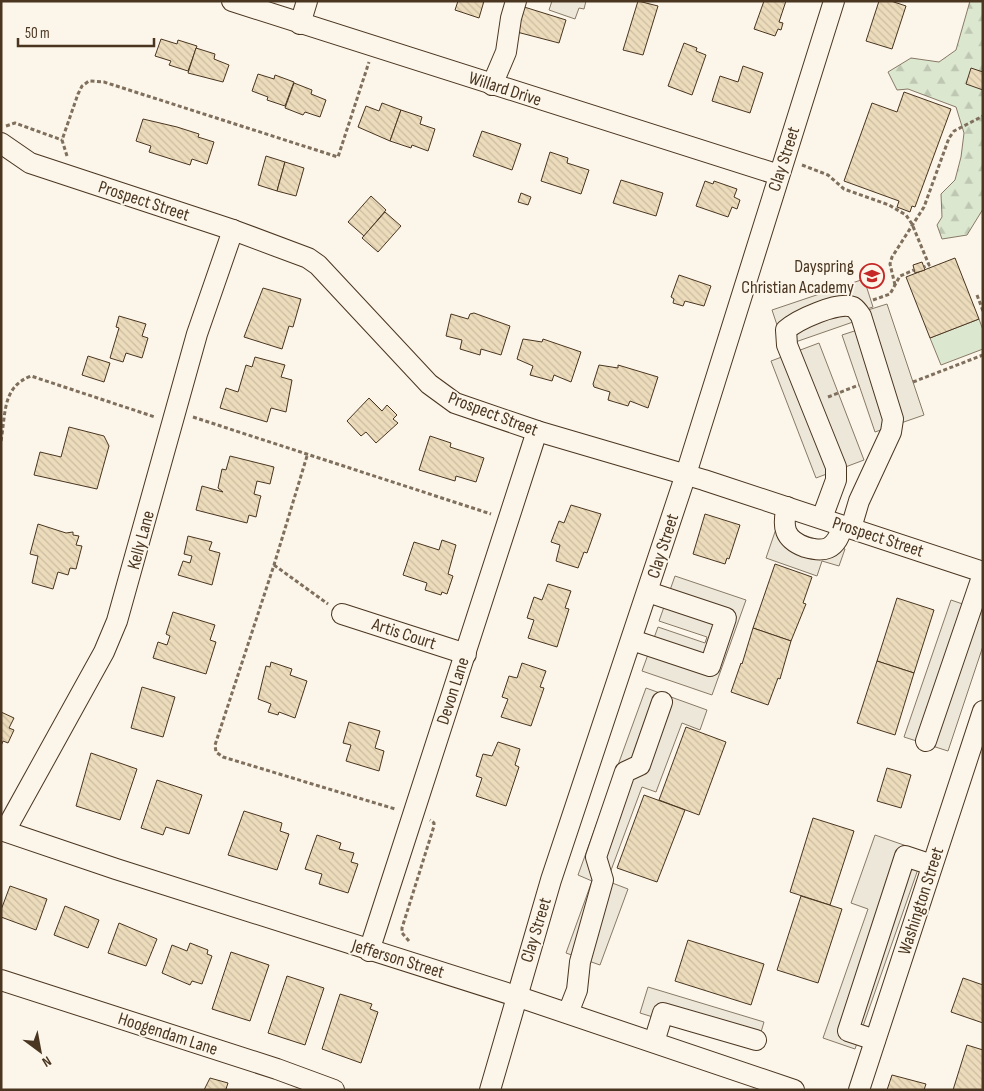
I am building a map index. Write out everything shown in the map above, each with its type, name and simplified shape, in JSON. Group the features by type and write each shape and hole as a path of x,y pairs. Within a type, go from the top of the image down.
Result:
{"street":[{"name":"Willard Drive","path":"232,1 492,85 781,167"},
{"path":"300,24 307,1"},
{"path":"492,85 506,52 511,18 516,1"},
{"name":"Clay Street","path":"490,1090 551,880 686,474 834,1"},
{"name":"Prospect Street","path":"2,135 30,163 234,230 295,252 318,265 441,394 473,410 537,432 686,474 983,573"},
{"name":"Kelly Lane","path":"3,831 104,652 118,621 197,334 234,230"},
{"path":"786,507 783,521 788,537 795,543 814,550 828,548 837,541 847,527 891,432 893,419 861,316 853,308 842,306 796,321 786,330 787,345 836,467 836,480 822,518"},
{"name":"Devon Lane","path":"369,951 537,432"},
{"path":"926,741 983,573"},
{"path":"632,640 710,666 726,618 648,592"},
{"name":"Artis Court","path":"342,614 466,654"},
{"path":"568,1013 578,990 580,962 603,880 596,857 625,772 640,765 662,702"},
{"name":"Washington Street","path":"859,1090 983,712"},
{"name":"Jefferson Street","path":"3,831 369,951 568,1013 794,1090"},
{"path":"876,1040 848,1031 905,856 932,865"},
{"name":"Hoogendam Lane","path":"1,980 277,1069 334,1090"},
{"path":"654,1042 662,1013 756,1040"}],"path":[{"path":"67,160 62,140 82,86 90,82 104,82 338,157 374,47"},
{"path":"895,285 890,264 912,224 924,207 951,134 983,116"},
{"path":"2,135 15,123 62,140"},
{"path":"781,167 828,175 844,189 888,205 906,215 912,224 929,265 924,267"},
{"path":"873,300 890,294 900,276 914,270"},
{"path":"977,295 983,311"},
{"path":"913,382 983,354"},
{"path":"1,441 10,391 18,381 31,376 156,417 188,416 509,520"},
{"path":"838,393 859,385"},
{"path":"307,456 274,565 215,744 216,752 223,756 434,823 402,928 402,933 410,942"},
{"path":"274,565 342,614"}],"green space":[{"path":"970,1 983,1 983,209 967,235 942,239 937,225 942,217 941,194 955,180 961,157 964,133 956,107 908,89 897,90 888,72 911,58 939,62 956,50"},
{"path":"979,319 983,330 983,349 941,365 930,338"}],"shaded area":[{"path":"552,1 586,1 584,9 579,8 575,19 549,10"},
{"path":"864,279 873,307 851,314 853,322 784,346 772,310"},
{"path":"887,304 924,415 875,432 842,335 873,325 868,310"},
{"path":"819,343 864,460 816,478 771,361"},
{"path":"777,526 845,549 839,566 822,561 817,576 766,558"},
{"path":"675,576 746,600 712,695 642,671 658,627 705,643 707,637 659,621"},
{"path":"951,600 983,611 983,646 948,751 904,737"},
{"path":"646,688 707,710 700,730 682,723 656,792 642,787 607,881 628,889 600,965 566,953 592,881 578,875"},
{"path":"875,835 924,852 855,1049 823,1038 868,909 851,903"},
{"path":"648,987 764,1022 756,1049 640,1013"}],"building":[{"path":"458,1 484,1 479,18 455,10"},
{"path":"638,1 658,6 643,55 623,50"},
{"path":"764,1 786,1 779,22 783,23 781,30 778,29 775,36 754,29"},
{"path":"879,1 891,1 906,6 892,49 866,41"},
{"path":"521,6 566,20 559,43 513,31"},
{"path":"161,39 177,44 178,40 197,46 188,71 169,65 171,61 155,56"},
{"path":"684,43 697,48 696,51 706,55 692,95 668,86"},
{"path":"196,48 215,54 214,59 229,65 223,82 188,73"},
{"path":"743,66 763,73 750,113 712,101 720,76 738,82"},
{"path":"971,68 983,72 983,90 966,84"},
{"path":"258,74 274,79 275,75 294,82 285,106 267,100 268,97 252,91"},
{"path":"294,83 312,90 311,94 326,100 320,117 305,112 303,115 285,108"},
{"path":"904,92 951,109 915,207 912,206 910,212 897,207 899,201 844,181 872,103 897,112"},
{"path":"382,103 401,110 390,141 358,127 366,106 379,111"},
{"path":"401,110 422,117 420,124 435,129 428,151 412,145 411,148 390,141"},
{"path":"143,119 199,134 198,137 214,142 207,164 192,159 190,165 149,152 151,146 136,141"},
{"path":"482,131 521,144 512,170 473,156"},
{"path":"550,152 568,158 567,163 589,170 581,194 541,181"},
{"path":"266,156 285,162 277,191 258,185"},
{"path":"285,162 304,168 296,196 277,191"},
{"path":"621,180 663,193 656,216 613,203"},
{"path":"705,181 713,184 714,181 737,189 734,197 740,200 737,209 732,207 728,217 696,206"},
{"path":"521,193 531,197 528,205 518,202"},
{"path":"371,196 386,210 364,236 348,222"},
{"path":"385,212 401,226 378,252 362,238"},
{"path":"955,258 979,319 930,338 906,277"},
{"path":"922,262 925,270 915,273 913,265"},
{"path":"679,275 711,286 704,306 685,301 683,306 673,303 674,299 671,297"},
{"path":"263,288 301,299 293,327 289,326 282,349 244,337"},
{"path":"474,313 510,326 501,355 481,349 480,355 460,349 462,340 446,336 451,314 468,319 470,314"},
{"path":"119,316 146,324 142,336 148,338 142,358 126,353 123,362 110,358 119,328 116,327"},
{"path":"523,339 542,342 543,339 581,352 571,382 554,375 552,381 530,375 533,366 517,359"},
{"path":"88,356 110,363 104,382 82,375"},
{"path":"255,357 285,365 281,377 292,380 286,412 271,408 267,422 220,408 226,388 238,392 246,365 252,367"},
{"path":"599,365 618,368 618,365 658,377 648,408 630,401 628,406 608,400 610,392 594,387 593,384"},
{"path":"369,398 382,411 387,405 397,415 393,419 398,423 376,443 366,432 361,436 347,421"},
{"path":"69,427 104,436 109,446 97,489 34,475 40,452 61,457"},
{"path":"430,436 451,443 450,447 484,458 476,482 456,476 455,481 419,470"},
{"path":"230,456 274,467 270,484 257,481 254,494 261,496 256,517 249,515 247,523 196,510 202,486 223,492 218,488 222,469 226,470"},
{"path":"571,505 601,514 587,553 584,552 578,568 556,561 560,545 551,542 559,521 564,523"},
{"path":"705,514 740,525 729,559 727,558 725,564 693,554"},
{"path":"38,524 66,533 73,532 73,535 79,536 76,545 82,546 76,569 70,568 68,575 58,572 53,589 32,583 38,556 30,554"},
{"path":"188,536 212,542 209,550 220,553 212,585 178,575 183,561 190,563 192,556 184,554"},
{"path":"442,540 456,545 448,574 453,576 447,594 442,592 441,595 425,590 427,583 403,575 414,542 439,550"},
{"path":"775,564 812,577 803,603 806,604 791,641 753,628"},
{"path":"548,584 571,591 565,608 569,609 557,647 528,638 534,620 527,618 534,597 542,600"},
{"path":"897,598 934,610 914,673 877,661"},
{"path":"173,612 215,625 210,640 216,642 206,674 153,658 158,642 167,645 170,636 166,634"},
{"path":"753,628 791,641 780,679 778,678 768,705 731,692"},
{"path":"877,661 914,673 895,735 857,723"},
{"path":"271,662 292,669 290,675 307,681 295,718 279,712 278,715 268,712 271,704 258,699 266,666 270,667"},
{"path":"522,663 546,671 540,687 544,688 531,726 501,717 508,699 502,697 509,676 517,678"},
{"path":"142,687 175,697 163,737 131,728"},
{"path":"1,712 14,718 9,728 14,730 8,743 3,741 1,746"},
{"path":"349,722 380,731 375,748 384,751 379,771 346,761 351,745 343,743"},
{"path":"686,727 726,742 699,815 659,800"},
{"path":"498,742 520,749 515,765 519,767 506,806 476,796 482,778 476,776 483,754 492,756"},
{"path":"91,753 137,769 120,820 76,806"},
{"path":"887,768 911,775 901,808 877,801"},
{"path":"157,780 202,795 189,834 166,827 163,835 141,828"},
{"path":"644,795 685,810 657,882 617,868"},
{"path":"244,811 282,823 280,831 289,834 277,870 228,855"},
{"path":"813,818 854,831 830,905 790,892"},
{"path":"317,835 341,843 339,849 354,853 351,862 358,864 348,893 319,884 322,874 305,869"},
{"path":"10,886 47,899 36,930 1,917 1,910"},
{"path":"801,896 842,909 818,983 777,970"},
{"path":"65,906 99,920 88,948 54,935"},
{"path":"119,923 157,939 146,966 108,953"},
{"path":"688,940 764,964 751,1005 675,981"},
{"path":"190,943 208,950 207,954 212,956 202,984 192,981 190,985 162,973 172,945 187,951"},
{"path":"231,952 269,965 250,1021 212,1009"},
{"path":"287,976 324,988 305,1045 268,1033"},
{"path":"963,978 983,985 983,1023 951,1012"},
{"path":"340,994 372,1004 370,1009 378,1012 361,1063 322,1049"},
{"path":"967,1045 983,1050 983,1090 953,1090"},
{"path":"892,1075 926,1084 924,1090 887,1090"},
{"path":"210,1078 228,1083 226,1089 228,1090 204,1090"}],"place":[{"name":"Dayspring Christian Academy","path":"872,276"}]}
